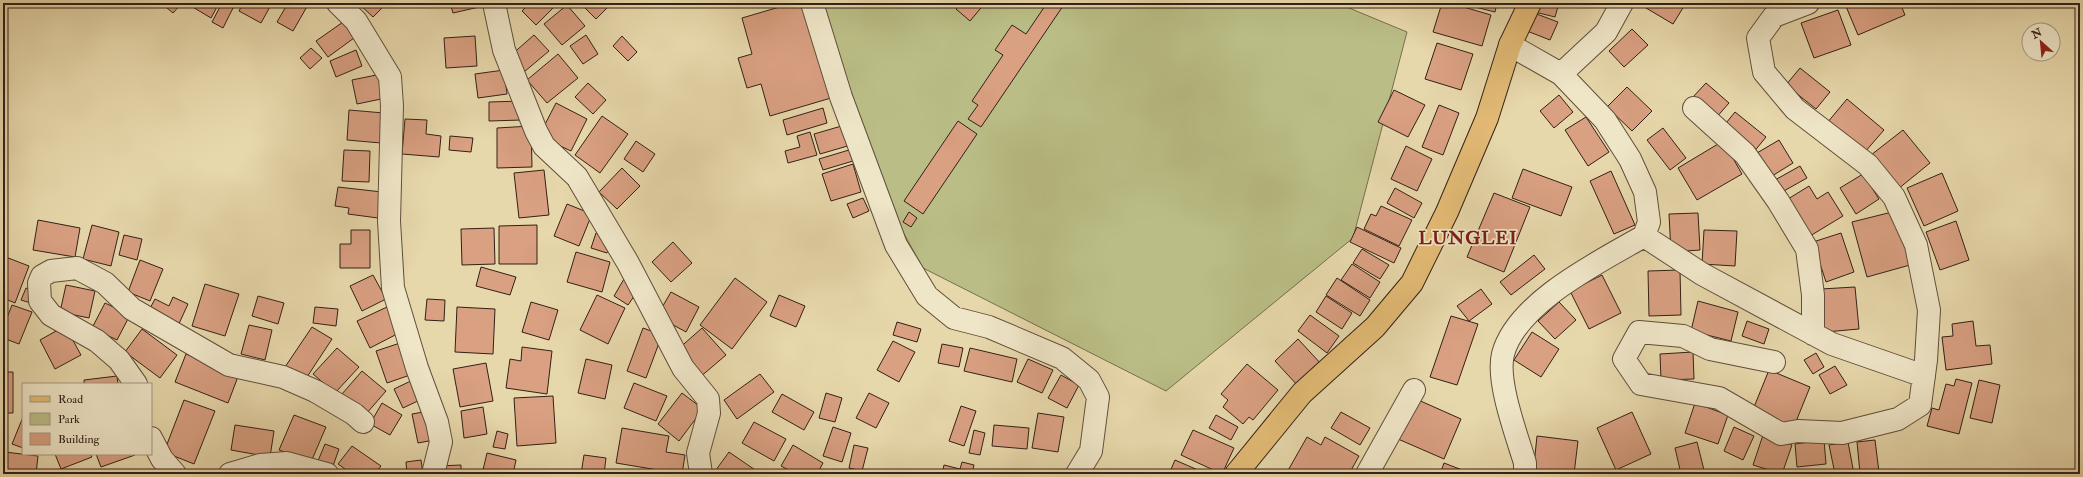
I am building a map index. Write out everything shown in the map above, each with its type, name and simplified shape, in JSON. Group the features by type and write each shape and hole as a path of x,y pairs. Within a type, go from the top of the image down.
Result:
{"main road":[{"path":"1236,474 1302,393 1375,327 1412,283 1447,212 1488,118 1510,45 1530,3"}],"street":[{"path":"338,3 356,21 390,77 392,106 389,221 393,288 417,368 437,422 442,442 433,474"},
{"path":"812,3 841,97 896,244 927,296 954,318 989,327 1062,358 1089,380 1098,397 1091,451 1077,474"},
{"path":"1561,74 1606,32 1622,3"},
{"path":"1774,362 1710,349 1683,336 1639,332 1624,359 1641,384 1719,398 1781,434 1798,431 1842,433 1898,420 1920,405 1924,376 1929,310 1916,245 1894,197 1868,165 1795,109 1764,72 1758,38 1774,16 1808,3"},
{"path":"495,8 504,50 536,131 544,146 577,177 628,263 683,368 708,399 710,413 698,453 701,474"},
{"path":"1510,45 1561,74 1604,120 1630,159 1645,192 1649,222 1644,236 1584,271 1540,302 1517,325 1503,355 1503,389 1525,463 1525,474"},
{"path":"1694,108 1744,154 1778,201 1807,249 1813,295 1813,334"},
{"path":"1644,236 1702,274 1832,344 1924,376"},
{"path":"135,383 119,360 96,341 50,315 40,301 39,283 42,276 51,271 77,268 105,282 132,309 229,365 283,377 315,391 354,414 363,422"},
{"path":"1367,474 1414,390"},
{"path":"152,440 162,459 175,474"},
{"path":"230,474 260,465 287,463 327,474"}],"green space":[{"path":"819,3 1337,3 1407,32 1353,238 1166,391 923,268 878,187"}],"building":[{"path":"161,3 182,3 173,13"},
{"path":"192,3 219,3 211,18 191,6"},
{"path":"222,3 233,8 223,28 212,22"},
{"path":"243,3 272,3 261,23 239,11"},
{"path":"288,3 309,3 293,31 277,22"},
{"path":"358,3 387,3 373,17"},
{"path":"450,3 487,3 488,5 453,13"},
{"path":"530,3 558,3 536,25 522,11"},
{"path":"580,3 612,3 596,19"},
{"path":"793,3 803,3 831,98 770,116 761,84 747,88 738,58 752,54 742,18"},
{"path":"961,3 985,3 970,21 956,9"},
{"path":"1047,3 1065,3 981,127 968,119 978,105 972,101 1003,55 995,50 1012,25 1026,34"},
{"path":"1442,3 1450,3 1491,15 1482,46 1433,32"},
{"path":"1459,3 1497,3 1495,12"},
{"path":"1538,3 1559,3 1555,17 1535,12"},
{"path":"1642,3 1686,3 1673,24 1641,5"},
{"path":"1900,3 1905,15 1858,35 1845,4"},
{"path":"567,5 585,26 562,45 544,24"},
{"path":"1838,10 1851,45 1814,58 1801,23"},
{"path":"1534,13 1558,22 1550,40 1527,31"},
{"path":"343,22 354,38 328,57 316,41"},
{"path":"1632,29 1648,45 1624,67 1609,51"},
{"path":"534,35 549,51 524,72 510,56"},
{"path":"586,35 598,54 583,64 570,46"},
{"path":"475,36 477,66 446,68 444,38"},
{"path":"622,36 637,52 628,61 613,46"},
{"path":"1437,43 1473,54 1461,90 1425,79"},
{"path":"311,48 322,58 310,69 300,58"},
{"path":"356,50 362,66 336,77 330,61"},
{"path":"558,54 578,78 547,103 527,80"},
{"path":"1800,68 1830,92 1816,109 1786,85"},
{"path":"504,70 507,94 478,98 475,74"},
{"path":"381,74 386,98 357,104 352,80"},
{"path":"588,83 606,100 593,114 575,97"},
{"path":"1706,83 1729,103 1715,119 1692,98"},
{"path":"1627,87 1652,111 1632,131 1607,107"},
{"path":"1394,90 1425,105 1408,137 1378,122"},
{"path":"1559,95 1573,112 1554,128 1540,111"},
{"path":"1847,99 1884,130 1864,153 1827,123"},
{"path":"522,101 522,120 489,121 489,102"},
{"path":"556,103 587,119 571,151 539,136"},
{"path":"1439,105 1459,113 1443,155 1422,147"},
{"path":"823,108 827,123 787,135 783,120"},
{"path":"349,110 384,113 381,143 347,140"},
{"path":"1735,112 1766,137 1753,153 1722,128"},
{"path":"602,116 628,134 600,173 575,155"},
{"path":"1586,117 1609,152 1588,166 1565,130"},
{"path":"405,119 427,120 426,134 441,136 439,157 402,154"},
{"path":"958,121 977,134 923,214 904,201"},
{"path":"845,125 851,145 820,154 814,134"},
{"path":"531,126 532,167 497,168 497,128"},
{"path":"1663,128 1686,158 1670,170 1647,140"},
{"path":"1903,130 1930,163 1898,189 1871,155"},
{"path":"810,132 817,155 788,163 785,151 800,147 797,136"},
{"path":"450,136 473,138 471,152 449,150"},
{"path":"1779,140 1793,163 1772,176 1757,153"},
{"path":"636,141 655,154 643,172 624,159"},
{"path":"1723,141 1742,174 1697,200 1678,168"},
{"path":"1406,146 1432,159 1417,191 1391,179"},
{"path":"344,150 370,151 369,182 342,181"},
{"path":"849,150 853,161 823,170 819,159"},
{"path":"853,164 861,192 831,201 822,174"},
{"path":"1800,166 1807,178 1782,192 1775,180"},
{"path":"622,168 640,186 617,209 599,192"},
{"path":"1523,169 1572,187 1561,216 1512,198"},
{"path":"544,170 549,215 519,218 514,173"},
{"path":"1611,171 1635,225 1614,234 1590,181"},
{"path":"1942,173 1958,211 1924,226 1907,188"},
{"path":"1863,174 1879,199 1856,214 1840,188"},
{"path":"1809,186 1817,199 1828,192 1843,216 1810,236 1788,199"},
{"path":"338,187 382,192 378,218 348,214 349,208 335,206"},
{"path":"1395,188 1422,203 1414,218 1387,203"},
{"path":"1494,193 1530,207 1504,272 1467,257"},
{"path":"863,198 869,211 853,218 847,204"},
{"path":"567,204 592,214 579,246 554,236"},
{"path":"1381,206 1412,220 1399,246 1364,229 1371,214 1376,216"},
{"path":"1896,211 1910,265 1867,277 1852,222"},
{"path":"909,212 917,218 911,227 903,222"},
{"path":"1698,213 1700,250 1671,252 1669,214"},
{"path":"38,220 80,228 75,257 33,250"},
{"path":"1956,221 1969,260 1940,270 1926,232"},
{"path":"92,225 119,232 111,266 83,259"},
{"path":"537,225 537,264 499,264 499,226"},
{"path":"1357,227 1401,248 1394,263 1350,242"},
{"path":"494,228 495,264 462,265 461,229"},
{"path":"351,230 370,230 370,268 340,268 340,244 351,244"},
{"path":"1704,230 1737,231 1735,266 1702,264"},
{"path":"596,233 612,238 607,253 591,248"},
{"path":"1841,233 1854,272 1826,282 1813,242"},
{"path":"124,235 142,239 137,260 119,255"},
{"path":"673,242 692,263 671,282 652,262"},
{"path":"1362,249 1389,265 1380,279 1353,263"},
{"path":"576,252 610,262 602,292 567,282"},
{"path":"1534,255 1545,269 1511,295 1500,282"},
{"path":"3,256 29,266 15,303 3,298"},
{"path":"140,260 163,269 150,301 128,292"},
{"path":"1352,264 1380,282 1370,298 1341,280"},
{"path":"481,267 516,277 510,295 476,286"},
{"path":"1680,270 1681,315 1649,316 1648,271"},
{"path":"373,275 386,299 362,311 350,286"},
{"path":"1602,275 1621,313 1589,329 1570,291"},
{"path":"735,278 767,302 732,349 700,325"},
{"path":"1337,278 1370,300 1360,316 1326,295"},
{"path":"624,279 639,289 628,305 614,296"},
{"path":"205,284 239,294 225,336 192,326"},
{"path":"66,285 95,291 89,318 60,312"},
{"path":"1855,287 1859,329 1825,332 1821,289"},
{"path":"26,288 38,293 34,304 21,300"},
{"path":"1481,289 1492,304 1469,321 1457,306"},
{"path":"671,292 699,307 686,332 657,316"},
{"path":"597,295 625,308 608,344 580,330"},
{"path":"779,295 805,306 796,327 770,316"},
{"path":"258,296 284,303 278,324 252,316"},
{"path":"1326,296 1352,313 1342,329 1316,312"},
{"path":"173,297 188,304 177,328 147,314 155,299 169,306"},
{"path":"427,299 445,300 444,321 425,320"},
{"path":"1698,301 1738,312 1731,341 1691,331"},
{"path":"531,302 558,310 549,340 522,332"},
{"path":"1559,302 1576,320 1555,339 1538,321"},
{"path":"105,303 130,315 117,340 92,328"},
{"path":"12,305 32,312 19,344 3,338 3,328"},
{"path":"315,307 338,309 336,326 313,323"},
{"path":"387,307 399,333 370,348 357,321"},
{"path":"457,307 495,309 493,354 455,352"},
{"path":"1310,315 1339,336 1327,353 1298,331"},
{"path":"1451,316 1478,324 1457,385 1430,377"},
{"path":"1747,321 1769,329 1764,344 1742,336"},
{"path":"1973,321 1976,346 1990,345 1992,364 1946,370 1942,337 1953,336 1952,324"},
{"path":"897,322 921,329 917,342 893,335"},
{"path":"249,325 272,330 265,360 241,354"},
{"path":"65,326 81,355 55,369 40,340"},
{"path":"312,327 332,339 305,380 285,367"},
{"path":"643,328 662,335 646,378 627,371"},
{"path":"702,328 726,355 699,378 676,351"},
{"path":"142,329 177,355 160,378 125,352"},
{"path":"1532,332 1559,349 1541,377 1514,360"},
{"path":"1298,339 1322,365 1299,387 1275,361"},
{"path":"893,341 915,352 899,382 877,370"},
{"path":"403,342 413,374 387,383 376,351"},
{"path":"942,344 963,348 959,367 938,363"},
{"path":"522,347 552,351 547,394 506,388 510,359 521,361"},
{"path":"337,348 359,367 335,393 313,374"},
{"path":"970,348 1017,359 1012,382 964,371"},
{"path":"1693,352 1694,379 1661,380 1660,354"},
{"path":"1816,353 1824,367 1813,374 1804,360"},
{"path":"186,354 239,374 228,403 175,382"},
{"path":"586,359 612,365 605,399 578,393"},
{"path":"1028,359 1053,370 1042,393 1017,382"},
{"path":"486,363 493,401 460,407 453,369"},
{"path":"1247,364 1278,390 1253,420 1249,417 1243,424 1223,407 1228,400 1221,394"},
{"path":"1835,366 1847,385 1830,394 1819,375"},
{"path":"1769,370 1810,387 1793,429 1752,412"},
{"path":"362,371 386,391 366,414 342,394"},
{"path":"3,372 13,372 13,413 3,413"},
{"path":"760,374 774,392 737,419 724,400"},
{"path":"1061,375 1079,385 1067,408 1048,398"},
{"path":"117,376 118,383 84,383 84,380"},
{"path":"415,379 424,398 403,408 394,389"},
{"path":"1956,379 1972,383 1959,434 1927,426 1932,408 1939,410 1946,384 1954,386"},
{"path":"1979,380 2000,385 1992,423 1970,418"},
{"path":"634,383 667,396 656,421 624,408"},
{"path":"682,393 703,409 679,441 658,424"},
{"path":"826,393 842,398 835,422 819,418"},
{"path":"869,393 889,403 876,428 856,418"},
{"path":"782,394 814,412 804,430 772,412"},
{"path":"553,396 556,443 517,446 514,398"},
{"path":"1416,399 1461,419 1444,459 1398,439"},
{"path":"184,400 215,411 194,464 164,452"},
{"path":"382,403 402,415 390,435 370,424"},
{"path":"1695,403 1728,415 1718,444 1685,433"},
{"path":"961,406 976,411 964,446 949,441"},
{"path":"483,407 487,434 464,438 461,411"},
{"path":"429,411 434,440 418,443 412,414"},
{"path":"1341,412 1370,428 1360,445 1331,428"},
{"path":"1632,412 1651,454 1616,470 1597,428"},
{"path":"1038,413 1064,417 1058,452 1032,448"},
{"path":"294,415 326,427 311,462 279,450"},
{"path":"1216,415 1238,427 1231,440 1209,428"},
{"path":"22,419 22,448 12,444"},
{"path":"754,422 786,439 774,461 742,443"},
{"path":"235,425 274,431 270,457 231,450"},
{"path":"994,425 1029,428 1027,449 992,446"},
{"path":"833,427 851,433 842,462 823,456"},
{"path":"1734,427 1754,436 1743,460 1724,451"},
{"path":"622,428 669,436 666,452 685,455 682,474 616,463"},
{"path":"974,430 985,433 980,455 969,453"},
{"path":"1193,430 1234,448 1222,474 1181,455"},
{"path":"497,431 508,434 505,449 493,447"},
{"path":"1763,435 1792,445 1782,474 1753,465"},
{"path":"1537,436 1578,441 1574,474 1533,474"},
{"path":"1307,437 1321,445 1325,437 1359,456 1349,474 1326,474 1317,469 1315,474 1286,474"},
{"path":"1824,440 1826,464 1797,467 1795,444"},
{"path":"1875,440 1879,472 1860,473 1857,442"},
{"path":"1697,442 1705,474 1681,474 1675,448"},
{"path":"1848,442 1854,474 1835,474 1829,445"},
{"path":"325,444 339,449 333,466 318,461"},
{"path":"793,445 823,463 817,474 796,474 781,466"},
{"path":"854,445 868,448 862,471 849,468"},
{"path":"352,446 381,466 375,474 352,474 338,464"},
{"path":"5,452 38,456 36,474 3,474"},
{"path":"729,452 761,474 713,474"},
{"path":"487,453 516,460 513,474 482,474"},
{"path":"55,455 91,455 92,457 61,469"},
{"path":"96,455 135,455 101,467"},
{"path":"584,455 606,458 604,474 581,474"},
{"path":"421,460 423,474 407,474 406,462"},
{"path":"1175,460 1207,474 1169,474"},
{"path":"962,462 974,465 972,474 942,474 944,465 960,469"},
{"path":"1444,463 1470,473 1440,474"},
{"path":"461,465 461,474 438,474 438,466"},
{"path":"158,468 160,474 142,474"},
{"path":"640,470 669,474 640,474"}],"district":[{"name":"LUNGLEI","path":"1468,238"}]}
